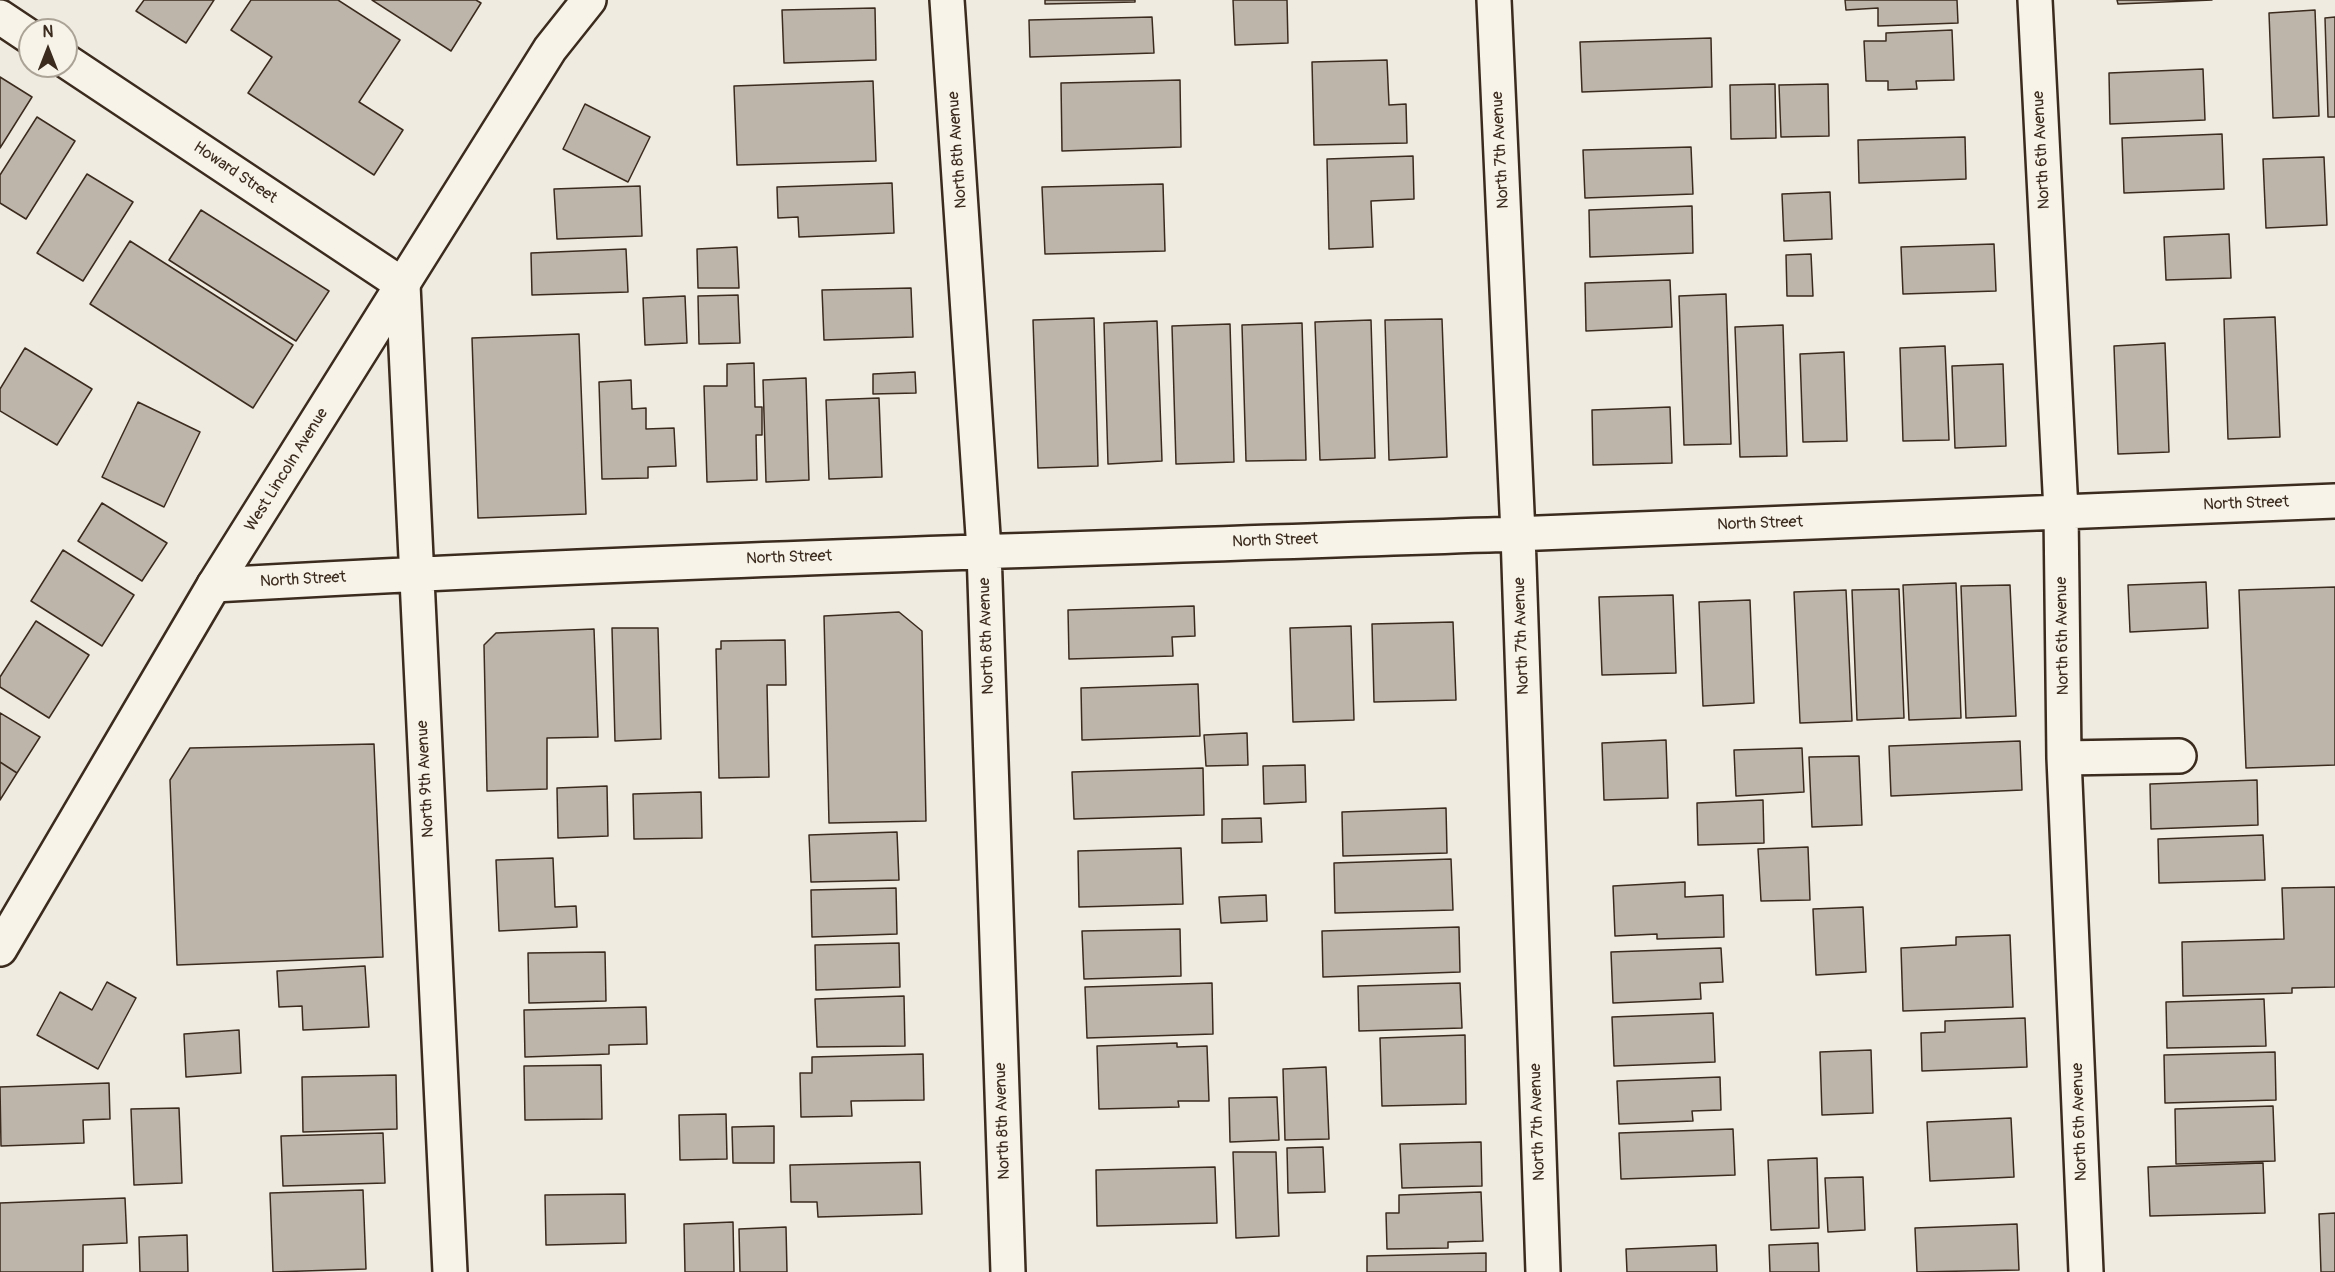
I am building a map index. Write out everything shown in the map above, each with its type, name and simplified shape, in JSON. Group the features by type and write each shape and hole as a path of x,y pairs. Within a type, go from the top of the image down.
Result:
{"street":[{"name":"West Lincoln Avenue","path":"0,949 214,585 550,49 589,0"},
{"name":"North 8th Avenue","path":"947,0 984,550 1008,1272"},
{"name":"North 7th Avenue","path":"1494,0 1518,534 1544,1272"},
{"name":"North 6th Avenue","path":"2034,0 2061,511 2064,758 2086,1272"},
{"path":"0,17 18,29"},
{"name":"Howard Street","path":"78,69 403,285"},
{"name":"North 9th Avenue","path":"403,285 450,1272"},
{"name":"North Street","path":"214,585 416,573 984,550 1518,534 2335,501"},
{"path":"2064,758 2179,756"}],"building":[{"path":"144,0 214,0 186,43 136,11"},
{"path":"251,0 338,0 400,40 359,102 403,130 374,175 248,93 272,57 231,30"},
{"path":"372,0 476,0 481,3 451,51"},
{"path":"1045,0 1135,0 1135,2 1045,4"},
{"path":"1233,0 1287,0 1288,43 1235,45"},
{"path":"1845,0 1957,0 1958,23 1878,26 1878,8 1846,10"},
{"path":"2117,0 2212,0 2118,4"},
{"path":"875,8 876,60 784,63 782,10"},
{"path":"2315,10 2319,116 2273,118 2269,13"},
{"path":"1152,17 1154,53 1030,57 1029,20"},
{"path":"2335,17 2335,117 2328,117 2325,18"},
{"path":"1952,30 1954,80 1916,81 1917,89 1888,90 1888,81 1866,81 1864,41 1886,41 1886,33"},
{"path":"1711,38 1712,87 1582,92 1580,42"},
{"path":"1387,60 1389,105 1406,104 1407,143 1314,145 1312,62"},
{"path":"2203,69 2205,120 2110,124 2109,73"},
{"path":"0,77 32,97 0,148"},
{"path":"1180,80 1181,147 1062,151 1061,83"},
{"path":"873,81 876,161 737,165 734,86"},
{"path":"1775,84 1776,138 1731,139 1730,85"},
{"path":"1828,84 1829,136 1781,137 1779,85"},
{"path":"585,104 650,137 628,182 563,149"},
{"path":"37,117 75,141 26,219 0,203 0,175"},
{"path":"2222,134 2224,189 2124,193 2122,138"},
{"path":"1965,137 1966,179 1859,183 1858,140"},
{"path":"1691,147 1693,194 1585,198 1583,150"},
{"path":"1413,156 1414,199 1371,201 1373,247 1329,249 1327,159"},
{"path":"2324,157 2327,225 2266,228 2263,159"},
{"path":"87,174 133,202 83,281 37,253"},
{"path":"892,183 894,233 799,237 798,217 778,218 777,187"},
{"path":"1163,184 1165,251 1045,254 1042,187"},
{"path":"640,186 642,236 557,239 554,189"},
{"path":"1830,192 1832,239 1784,241 1782,194"},
{"path":"1692,206 1693,253 1590,257 1589,210"},
{"path":"201,210 329,291 296,341 169,260"},
{"path":"2229,234 2231,278 2166,280 2164,237"},
{"path":"130,241 293,345 253,408 90,304"},
{"path":"1994,244 1996,291 1903,294 1901,247"},
{"path":"737,247 739,288 698,288 697,249"},
{"path":"626,249 628,292 532,295 531,253"},
{"path":"1811,254 1813,296 1787,296 1786,255"},
{"path":"1670,280 1672,327 1586,331 1585,283"},
{"path":"911,288 913,337 824,340 822,290"},
{"path":"1726,294 1731,444 1684,445 1679,296"},
{"path":"738,295 740,343 699,344 698,296"},
{"path":"685,296 687,343 645,345 643,298"},
{"path":"2275,317 2280,437 2228,439 2224,319"},
{"path":"1094,318 1098,466 1038,468 1033,320"},
{"path":"1442,319 1447,457 1389,460 1385,320"},
{"path":"1371,320 1375,458 1320,460 1315,322"},
{"path":"1157,321 1162,461 1108,464 1104,323"},
{"path":"1302,323 1306,460 1246,461 1242,325"},
{"path":"1230,324 1234,462 1176,464 1172,326"},
{"path":"1783,325 1787,456 1740,457 1735,327"},
{"path":"579,334 586,514 478,518 472,338"},
{"path":"2165,343 2169,452 2118,454 2114,346"},
{"path":"1945,346 1949,440 1903,441 1900,348"},
{"path":"25,348 92,389 57,445 0,411 0,389"},
{"path":"1844,352 1847,441 1803,442 1800,354"},
{"path":"754,363 755,407 762,407 762,435 756,435 757,480 707,482 704,386 727,386 727,364"},
{"path":"2003,364 2006,446 1955,448 1952,366"},
{"path":"915,372 916,393 873,394 873,374"},
{"path":"806,378 809,480 766,482 763,380"},
{"path":"631,380 632,409 646,408 646,429 674,428 676,466 648,467 648,478 602,479 599,382"},
{"path":"879,398 882,477 829,479 826,400"},
{"path":"138,402 200,432 164,507 102,477"},
{"path":"1670,407 1672,463 1593,465 1592,410"},
{"path":"102,503 167,543 142,581 78,541"},
{"path":"63,550 134,595 102,646 31,601"},
{"path":"2206,582 2208,628 2130,632 2128,585"},
{"path":"1956,583 1961,718 1909,720 1903,585"},
{"path":"2010,585 2016,716 1966,718 1961,586"},
{"path":"2335,587 2335,765 2246,768 2239,590"},
{"path":"1899,589 1904,718 1857,720 1852,590"},
{"path":"1846,590 1852,721 1800,723 1794,592"},
{"path":"1673,595 1676,673 1602,675 1599,597"},
{"path":"1750,600 1754,703 1703,706 1699,602"},
{"path":"1194,606 1195,636 1172,637 1173,656 1069,659 1068,610"},
{"path":"899,612 922,631 926,821 829,823 824,616"},
{"path":"36,621 89,655 49,718 0,687 0,677"},
{"path":"1453,622 1456,700 1374,702 1372,624"},
{"path":"1351,626 1354,720 1293,722 1290,628"},
{"path":"612,628 658,628 661,739 615,741"},
{"path":"594,629 598,737 547,738 547,789 487,791 484,645 496,633"},
{"path":"785,640 786,685 767,685 769,777 719,778 716,649 721,649 721,641"},
{"path":"1198,684 1200,736 1082,740 1081,688"},
{"path":"0,713 40,737 17,773 0,762"},
{"path":"1247,733 1248,765 1206,766 1204,735"},
{"path":"1666,740 1668,798 1604,800 1602,743"},
{"path":"2020,741 2022,790 1891,796 1889,746"},
{"path":"374,744 383,957 177,965 170,780 190,748"},
{"path":"1802,748 1804,792 1736,796 1734,750"},
{"path":"1859,756 1862,825 1812,827 1809,757"},
{"path":"0,762 17,773 0,800"},
{"path":"1305,765 1306,802 1264,804 1263,766"},
{"path":"1203,768 1204,815 1074,819 1072,772"},
{"path":"2257,780 2258,825 2151,829 2150,784"},
{"path":"607,786 608,836 558,838 557,788"},
{"path":"701,792 702,838 634,839 633,794"},
{"path":"1763,800 1764,843 1698,845 1697,803"},
{"path":"1446,808 1447,853 1343,856 1342,812"},
{"path":"1261,818 1262,842 1222,843 1222,819"},
{"path":"897,832 899,880 811,882 809,835"},
{"path":"2263,835 2265,880 2159,883 2158,839"},
{"path":"1808,847 1810,900 1761,901 1758,849"},
{"path":"1181,848 1183,904 1079,907 1078,851"},
{"path":"553,858 555,907 576,906 577,927 499,931 496,860"},
{"path":"1451,859 1453,910 1335,913 1334,863"},
{"path":"1685,882 1685,897 1723,895 1724,937 1657,939 1657,934 1615,936 1613,886"},
{"path":"2335,887 2335,987 2292,988 2292,993 2183,996 2182,942 2284,939 2282,888"},
{"path":"896,888 897,934 812,937 811,890"},
{"path":"1266,895 1267,921 1221,923 1219,897"},
{"path":"1863,907 1866,972 1816,975 1813,909"},
{"path":"1459,927 1460,972 1323,977 1322,931"},
{"path":"1180,929 1181,976 1084,979 1082,931"},
{"path":"2010,935 2013,1007 1903,1011 1901,948 1956,945 1956,937"},
{"path":"899,943 900,987 816,990 815,945"},
{"path":"1721,948 1723,982 1700,983 1701,999 1613,1003 1611,952"},
{"path":"605,952 606,1001 529,1003 528,953"},
{"path":"365,966 369,1027 303,1030 302,1006 279,1007 277,971"},
{"path":"107,982 136,998 98,1069 37,1035 60,992 92,1010"},
{"path":"1212,983 1213,1034 1087,1038 1085,987"},
{"path":"1460,983 1462,1028 1359,1031 1358,986"},
{"path":"904,996 905,1046 817,1047 815,999"},
{"path":"2264,999 2266,1046 2167,1048 2166,1002"},
{"path":"646,1007 647,1044 609,1045 609,1054 525,1057 524,1010"},
{"path":"1713,1013 1715,1062 1614,1066 1612,1017"},
{"path":"2025,1018 2027,1067 1922,1071 1921,1033 1945,1032 1945,1021"},
{"path":"239,1030 241,1073 186,1077 184,1034"},
{"path":"1465,1035 1466,1104 1382,1106 1380,1038"},
{"path":"1177,1043 1177,1047 1207,1046 1209,1101 1178,1101 1179,1107 1099,1109 1097,1046"},
{"path":"1871,1050 1873,1113 1822,1115 1820,1052"},
{"path":"2275,1052 2276,1100 2165,1103 2164,1055"},
{"path":"923,1054 924,1100 851,1101 852,1116 801,1117 800,1073 812,1073 812,1057"},
{"path":"601,1065 602,1119 525,1120 524,1066"},
{"path":"1326,1067 1329,1139 1285,1140 1283,1069"},
{"path":"396,1075 397,1129 303,1132 302,1077"},
{"path":"1720,1077 1721,1110 1692,1111 1693,1121 1619,1124 1617,1081"},
{"path":"109,1083 110,1119 83,1120 84,1143 1,1146 0,1087"},
{"path":"1277,1097 1279,1140 1230,1142 1229,1098"},
{"path":"2273,1106 2275,1161 2176,1164 2175,1109"},
{"path":"179,1108 182,1183 134,1185 131,1109"},
{"path":"726,1114 727,1159 680,1160 679,1115"},
{"path":"2011,1118 2014,1177 1930,1181 1927,1122"},
{"path":"774,1126 774,1163 733,1163 732,1127"},
{"path":"1733,1129 1735,1175 1621,1179 1619,1133"},
{"path":"383,1133 385,1183 283,1186 281,1136"},
{"path":"1481,1142 1482,1186 1402,1188 1400,1144"},
{"path":"1323,1147 1325,1192 1288,1193 1287,1148"},
{"path":"1233,1152 1276,1152 1279,1236 1236,1238"},
{"path":"1817,1158 1819,1228 1771,1230 1768,1160"},
{"path":"920,1162 922,1214 818,1217 817,1202 791,1202 790,1165"},
{"path":"2263,1163 2265,1213 2150,1216 2148,1167"},
{"path":"1215,1167 1217,1223 1097,1226 1096,1170"},
{"path":"1863,1177 1865,1230 1828,1232 1825,1178"},
{"path":"363,1190 366,1269 273,1272 270,1193"},
{"path":"1481,1192 1483,1241 1448,1242 1448,1248 1387,1249 1386,1213 1399,1213 1399,1195"},
{"path":"625,1194 626,1243 546,1245 545,1195"},
{"path":"125,1198 127,1243 83,1245 83,1272 0,1272 0,1203"},
{"path":"2335,1213 2335,1272 2321,1272 2319,1214"},
{"path":"733,1222 734,1272 685,1272 684,1224"},
{"path":"2017,1224 2019,1270 1917,1272 1915,1228"},
{"path":"786,1227 787,1272 740,1272 739,1229"},
{"path":"187,1235 188,1272 140,1272 139,1237"},
{"path":"1818,1243 1819,1272 1770,1272 1769,1245"},
{"path":"1716,1245 1717,1272 1627,1272 1626,1249"},
{"path":"1486,1253 1486,1272 1367,1272 1367,1256"}]}
